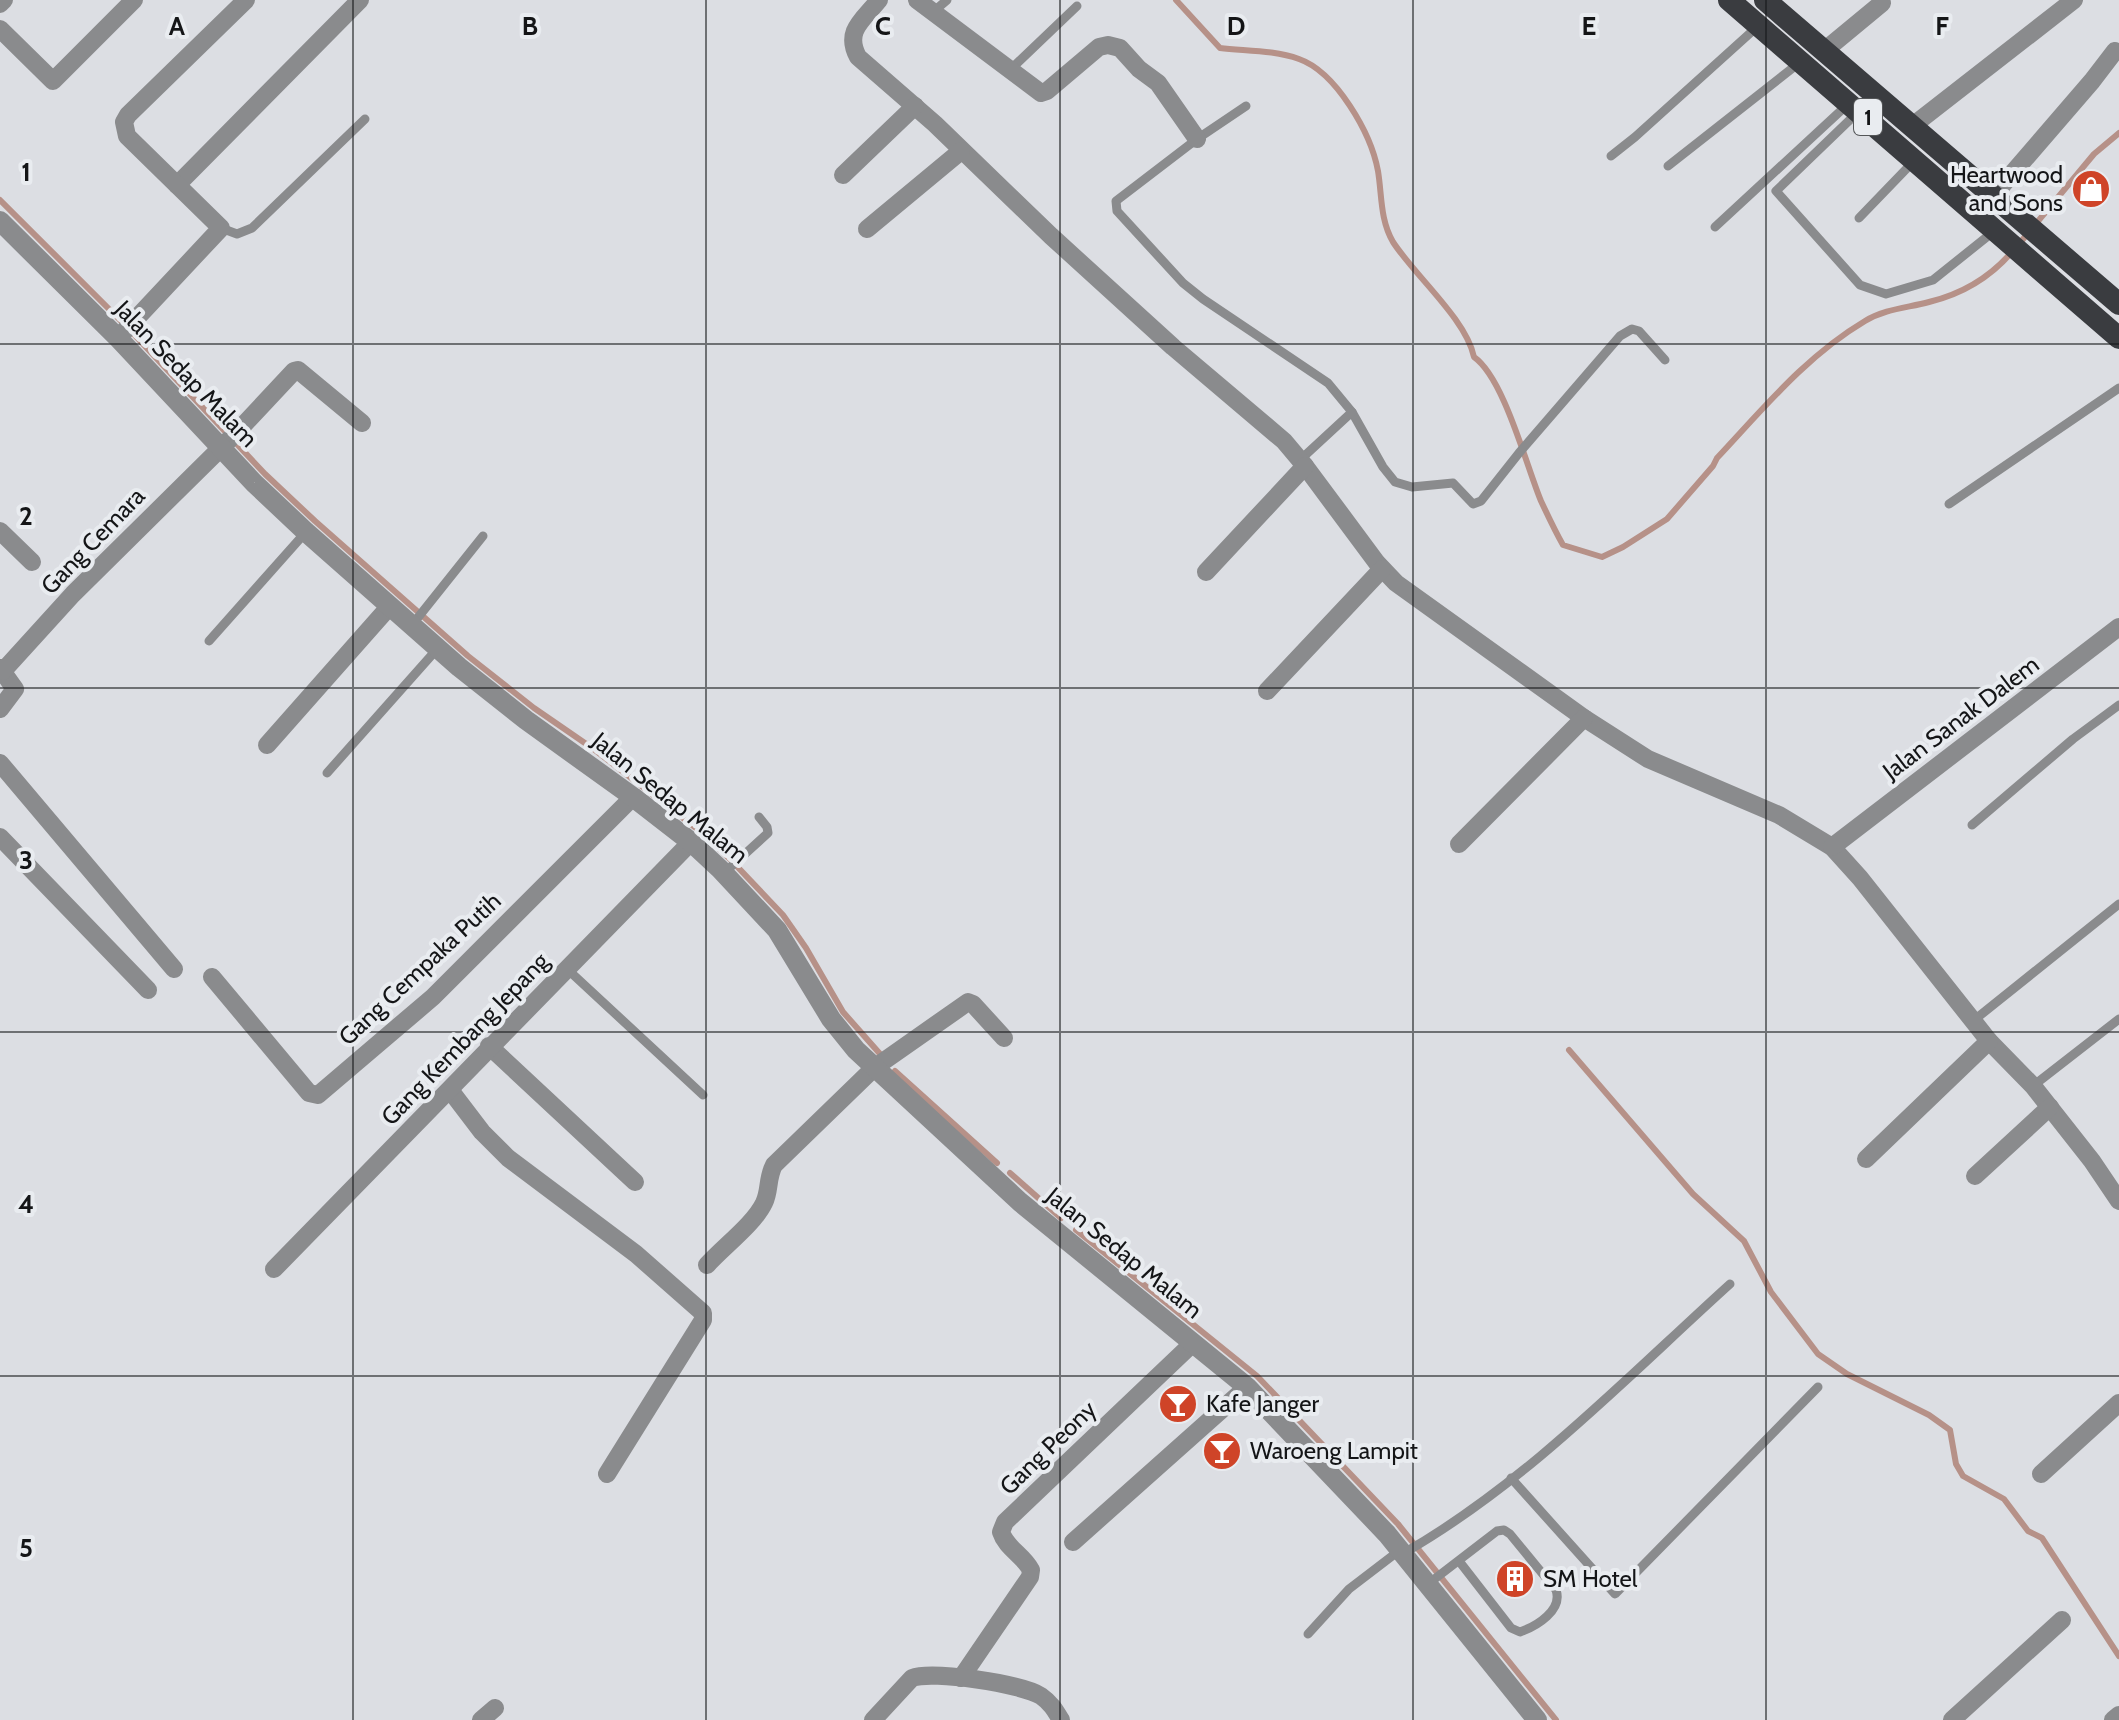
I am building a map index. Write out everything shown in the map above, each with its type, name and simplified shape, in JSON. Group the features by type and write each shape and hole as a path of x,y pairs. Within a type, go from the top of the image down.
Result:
{"highway":[{"name":"1","path":"1729,0 1916,160 2007,229 2101,289 2119,304"},
{"name":"1","path":"1765,0 1992,197 2007,229 2086,310 2119,338"}],"street":[{"path":"0,29 53,81 134,0"},
{"path":"125,330 221,228 127,136 124,122 246,0"},
{"path":"177,185 360,0"},
{"path":"879,0 853,33 852,45 867,66 915,106 1152,328 1264,422 1302,463 1382,569 1421,602 1584,718 1648,759 1779,815 1832,847 1989,1041 2033,1086 2119,1201"},
{"path":"917,0 940,6 1041,93 1099,47 1108,45 1120,48 1139,69 1158,83 1197,139"},
{"path":"1911,127 2074,0"},
{"path":"1824,51 1882,3"},
{"path":"1992,197 2115,51"},
{"path":"843,175 915,106"},
{"path":"867,229 961,151"},
{"name":"Jalan Sedap Malam","path":"0,221 125,330 229,440 306,532 389,607 416,621 438,648 526,720 691,842 732,866 777,930 831,1019 884,1061 1030,1210 1247,1387 1406,1550 1537,1720"},
{"name":"Gang Cemara","path":"2,670 73,594 229,440 289,374 298,370 362,423"},
{"path":"1206,572 1302,463"},
{"path":"0,531 32,562"},
{"path":"1267,691 1382,569"},
{"path":"267,745 389,607"},
{"name":"Jalan Sanak Dalem","path":"1832,847 2119,627"},
{"path":"0,709 15,689 2,670"},
{"path":"1459,844 1584,718"},
{"path":"0,763 174,969"},
{"name":"Gang Cempaka Putih","path":"212,977 309,1093 318,1095 433,997 633,797"},
{"path":"0,837 148,990"},
{"name":"Gang Kembang Jepang","path":"274,1269 691,842"},
{"path":"707,1265 759,1211 766,1199 768,1176 774,1165 884,1061 968,1002 1004,1038"},
{"path":"1866,1159 1989,1041"},
{"path":"489,1046 635,1182"},
{"path":"450,1090 482,1132 508,1158 636,1254 703,1313 703,1320 607,1474"},
{"path":"1975,1176 2050,1107"},
{"name":"Gang Peony","path":"961,1678 1030,1577 1031,1570 1027,1563 1004,1541 1001,1532 1005,1522 1193,1343"},
{"path":"1073,1542 1247,1387"},
{"path":"2041,1474 2119,1403"},
{"path":"1952,1720 2062,1620"},
{"path":"873,1720 915,1676 961,1678 1014,1686 1039,1695 1053,1706 1061,1720"},
{"path":"2113,1720 2119,1715"}],"lane":[{"path":"1011,69 1077,6"},
{"path":"1611,156 1759,26"},
{"path":"1668,166 1801,61"},
{"path":"1246,106 1116,201 1117,211 1183,283 1328,383 1352,412 1395,482 1412,487 1453,483 1473,504 1481,501 1626,332 1639,331 1665,360"},
{"path":"1715,227 1855,106"},
{"path":"1855,106 1776,191 1860,285 1886,294 1933,280 2007,229"},
{"path":"221,228 237,234 252,228 365,119"},
{"path":"1859,218 1916,160"},
{"path":"1949,504 2116,388"},
{"path":"1302,463 1352,412"},
{"path":"209,641 306,532"},
{"path":"416,621 483,536"},
{"path":"327,773 438,648"},
{"path":"1972,825 2073,739 2119,705"},
{"path":"732,866 768,833 759,817"},
{"path":"1973,1021 2119,904"},
{"path":"566,968 703,1095"},
{"path":"2033,1086 2119,1019"},
{"path":"1308,1634 1349,1589 1424,1541 1555,1443 1730,1284"},
{"path":"1511,1478 1615,1594 1818,1387"},
{"path":"1432,1582 1497,1531 1504,1530 1556,1590 1558,1606 1529,1629 1520,1632 1511,1628 1459,1561"}],"waterway":[{"path":"1176,0 1220,48 1270,52 1299,59 1313,66 1338,90 1368,139 1378,171 1389,234 1402,255 1451,313 1474,357 1495,383 1541,501 1563,545 1602,557 1667,519 1768,402 1823,350 1880,314 1941,299 1964,289 1985,277 2011,253"},
{"path":"2019,244 2094,154 2119,133"},
{"path":"0,200 128,328 265,474 315,521 468,656 700,831 730,859 783,915 843,1012 881,1055"},
{"path":"1569,1050 1693,1194 1744,1241 1771,1292 1818,1354 1847,1374 1929,1415 1950,1430 1956,1464 1963,1476 2004,1499 2028,1531 2042,1538 2119,1656"},
{"path":"895,1071 997,1163"},
{"path":"1010,1173 1061,1218"},
{"path":"1076,1230 1257,1376 1398,1524 1556,1720"}],"place":[{"name":"Heartwood and Sons","path":"2091,189"},
{"name":"Kafe Janger","path":"1178,1404"},
{"name":"Waroeng Lampit","path":"1222,1451"},
{"name":"SM Hotel","path":"1515,1579"}]}
